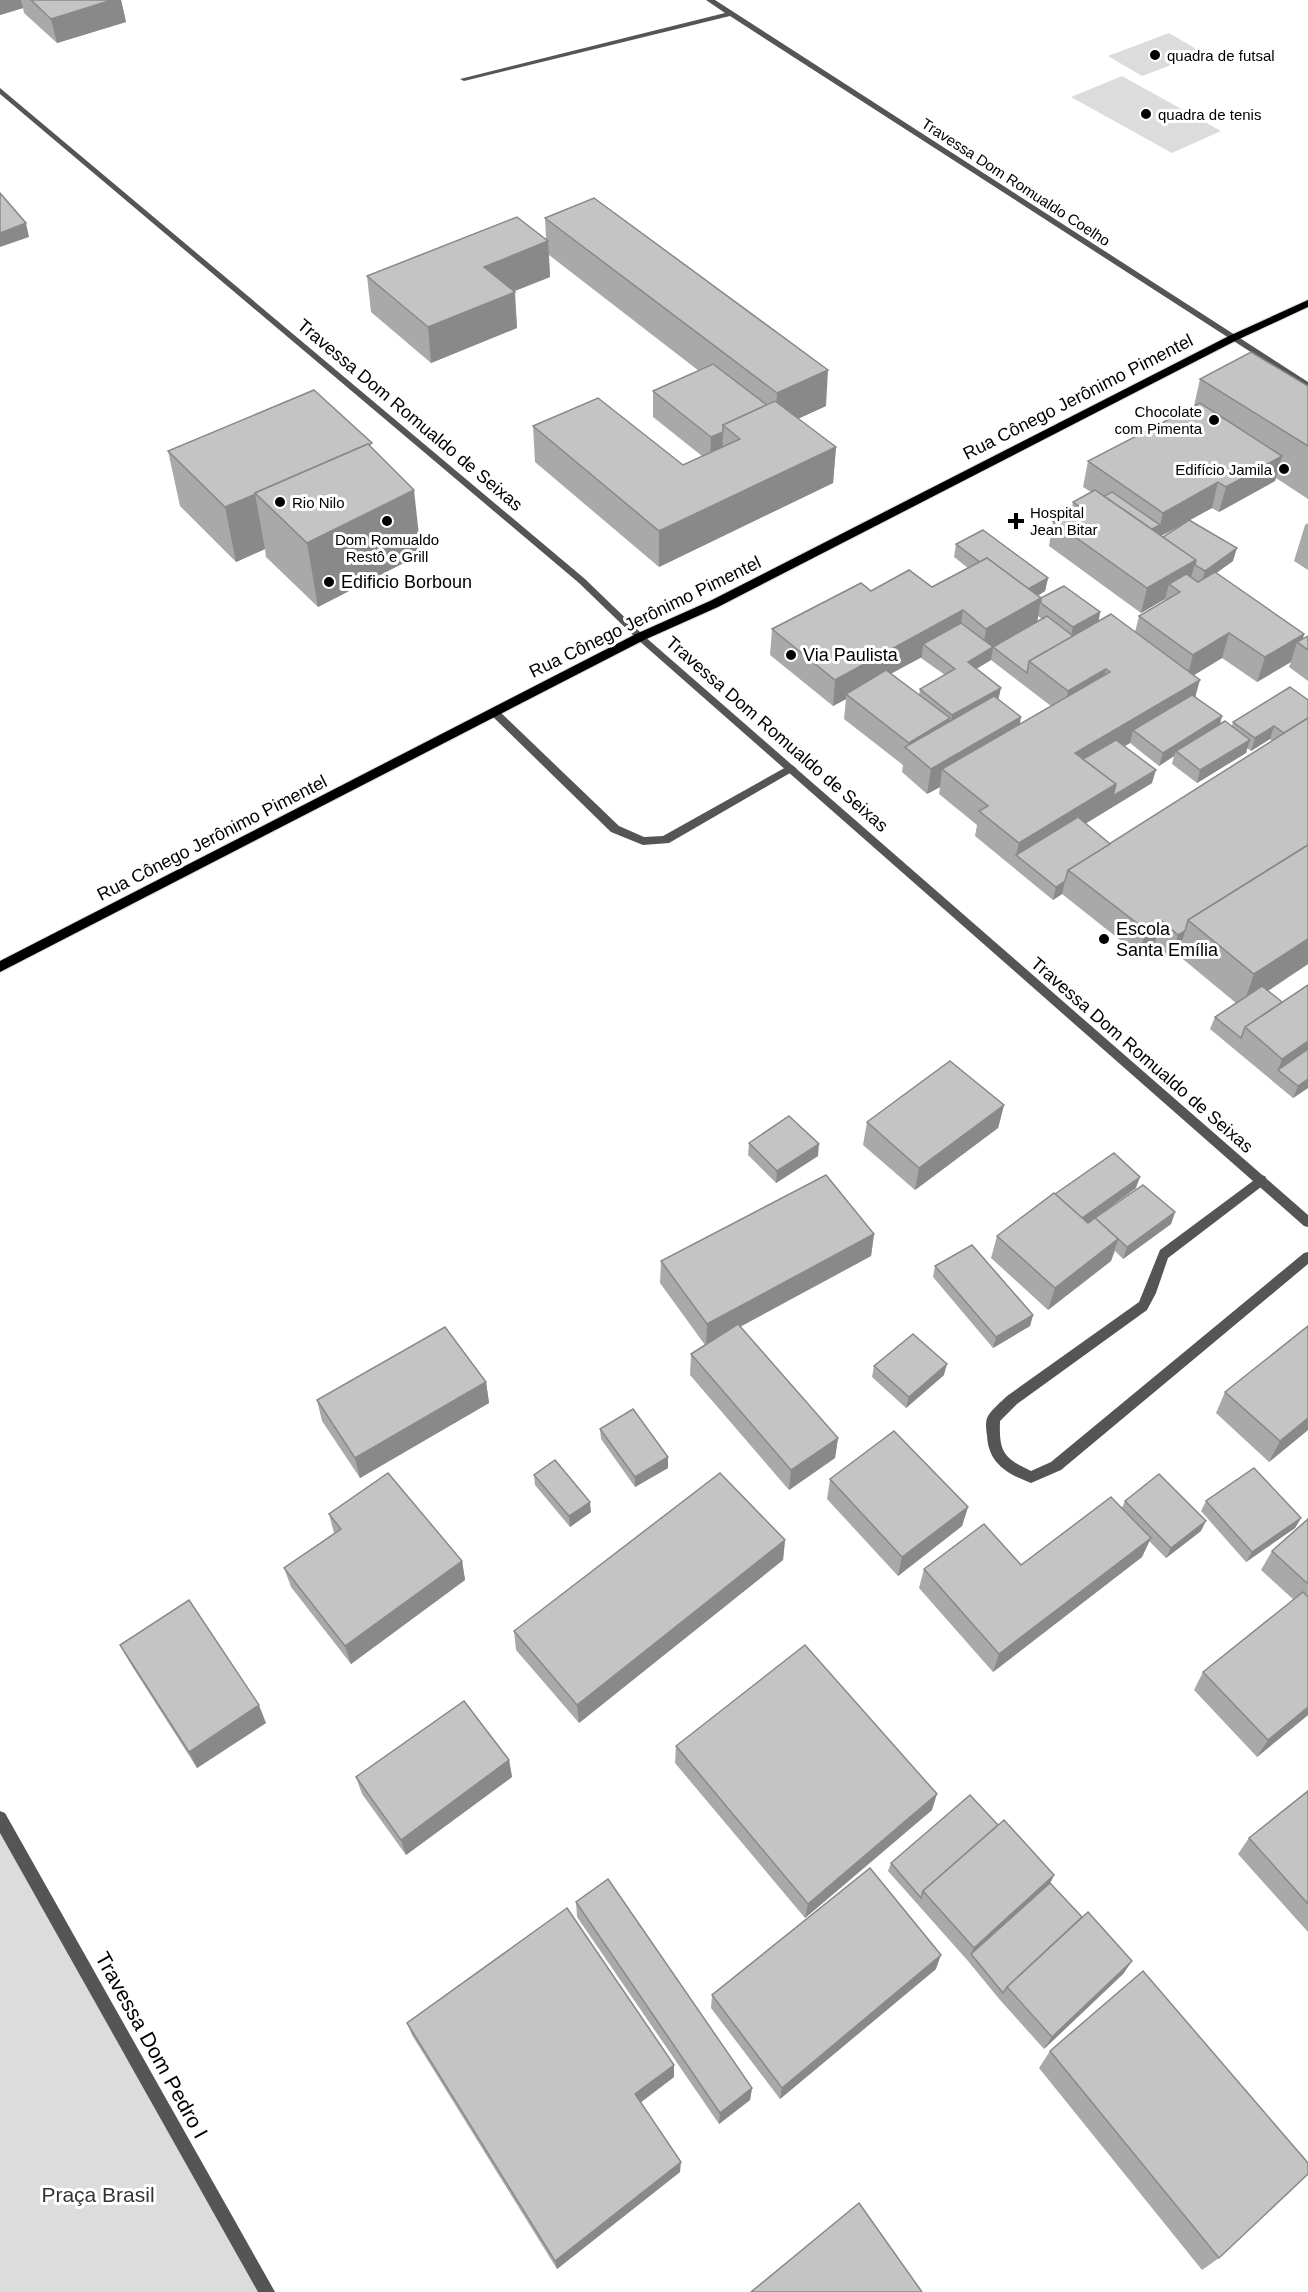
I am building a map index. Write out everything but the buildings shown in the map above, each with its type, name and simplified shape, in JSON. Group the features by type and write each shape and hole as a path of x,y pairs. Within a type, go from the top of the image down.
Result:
{"main road":[{"name":"Rua Cônego Jerônimo Pimentel","path":"0,967 640,636 714,604 1233,338 1308,303"}],"street":[{"name":"Travessa Dom Romualdo Coelho","path":"711,0 1308,386"},
{"path":"464,79 731,14"},
{"name":"Travessa Dom Romualdo de Seixas","path":"0,90 582,581 640,636 1308,1222"},
{"path":"494,712 615,829 643,841 665,840 792,769"},
{"path":"1260,1180 1164,1254 1156,1267 1151,1294 1143,1306 1012,1400 993,1419 992,1446 1004,1466 1030,1477 1056,1466 1308,1257"},
{"name":"Travessa Dom Pedro I","path":"0,1818 267,2292"}],"green space":[{"name":"quadra de futsal","path":"1169,33 1203,53 1142,76 1108,56"},
{"name":"quadra de tenis","path":"1122,76 1221,131 1172,153 1071,97"},
{"name":"Praça Brasil","path":"0,1818 267,2292 0,2292"}],"place":[{"name":"quadra de futsal","path":"1155,55"},
{"name":"quadra de tenis","path":"1146,114"},
{"name":"Chocolate com Pimenta","path":"1214,420"},
{"name":"Edifício Jamila","path":"1284,469"},
{"name":"Rio Nilo","path":"280,502"},
{"name":"Dom Romualdo Restô e Grill","path":"387,521"},
{"name":"Hospital Jean Bitar","path":"1016,521"},
{"name":"Edificio Borboun","path":"329,582"},
{"name":"Via Paulista","path":"791,655"},
{"name":"Escola Santa Emília","path":"1104,939"}]}
